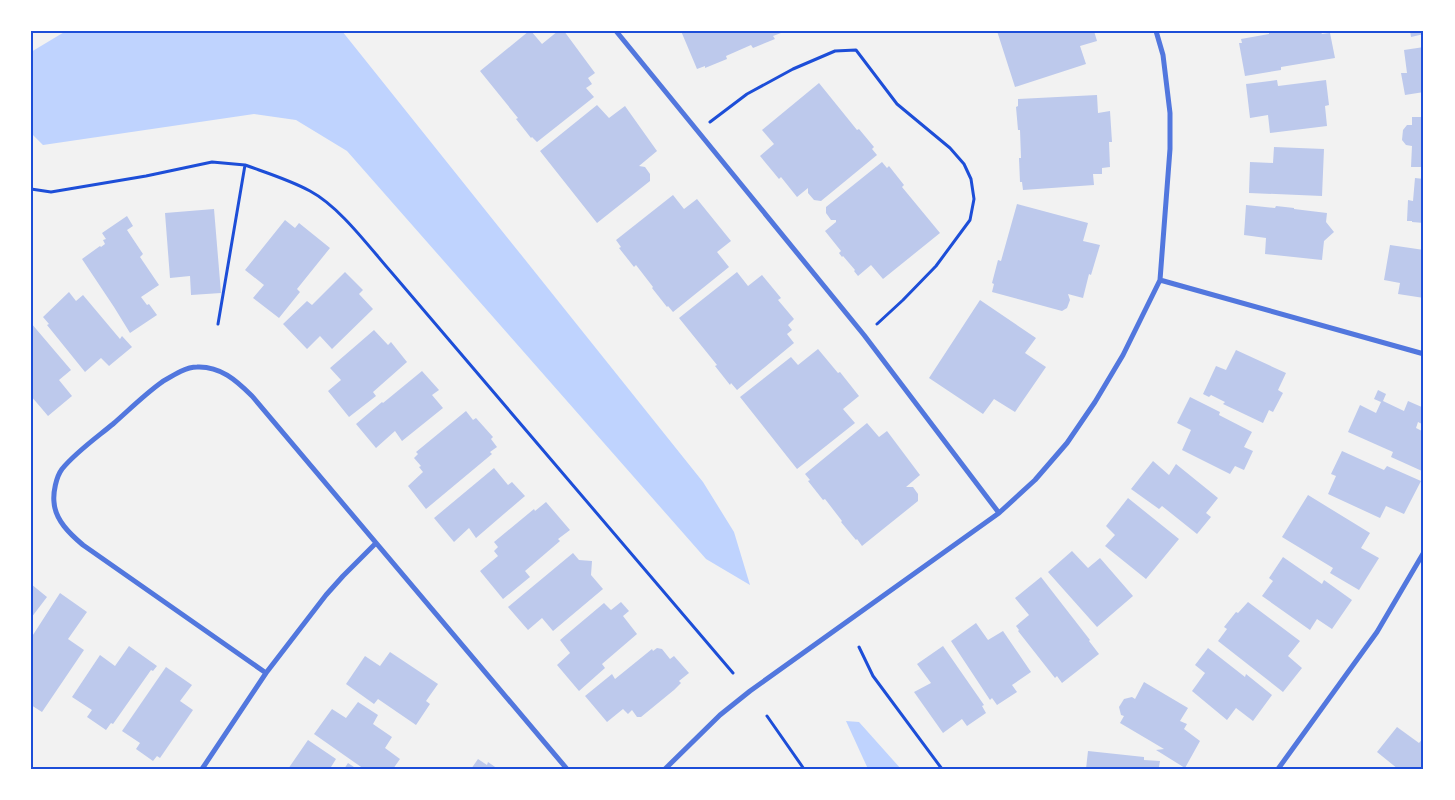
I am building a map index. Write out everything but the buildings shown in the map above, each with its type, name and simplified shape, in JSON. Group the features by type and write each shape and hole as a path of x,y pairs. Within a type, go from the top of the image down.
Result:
{"street":[{"path":"616,31 864,335 999,513"},
{"path":"665,769 720,715 750,691 999,513 1035,480 1067,443 1095,402 1123,355 1160,280 1170,149 1170,114 1163,55 1156,31"},
{"path":"1160,280 1424,354"},
{"path":"266,673 83,545 68,532 58,518 54,502 55,488 61,471 75,457 161,382 194,366 211,367 226,374 252,396 375,544 567,769"},
{"path":"202,769 266,673 326,594 375,544"},
{"path":"1278,769 1377,632 1424,552"}],"path":[{"path":"698,132 747,94 793,69 835,51 856,50 897,104 950,148 964,164 971,179 974,199 970,220 936,266 903,300 864,335"},
{"path":"31,189 51,192 146,176 212,162 245,165 311,191 336,209 392,273 732,673"},
{"path":"218,324 245,165"},
{"path":"859,647 873,676 942,769"},
{"path":"767,716 804,769"}],"water":[{"path":"66,31 342,31 703,482 734,532 750,585 706,559 347,151 296,120 254,114 43,145 31,133 31,52"},
{"path":"846,721 859,722 901,769 868,769"}]}
